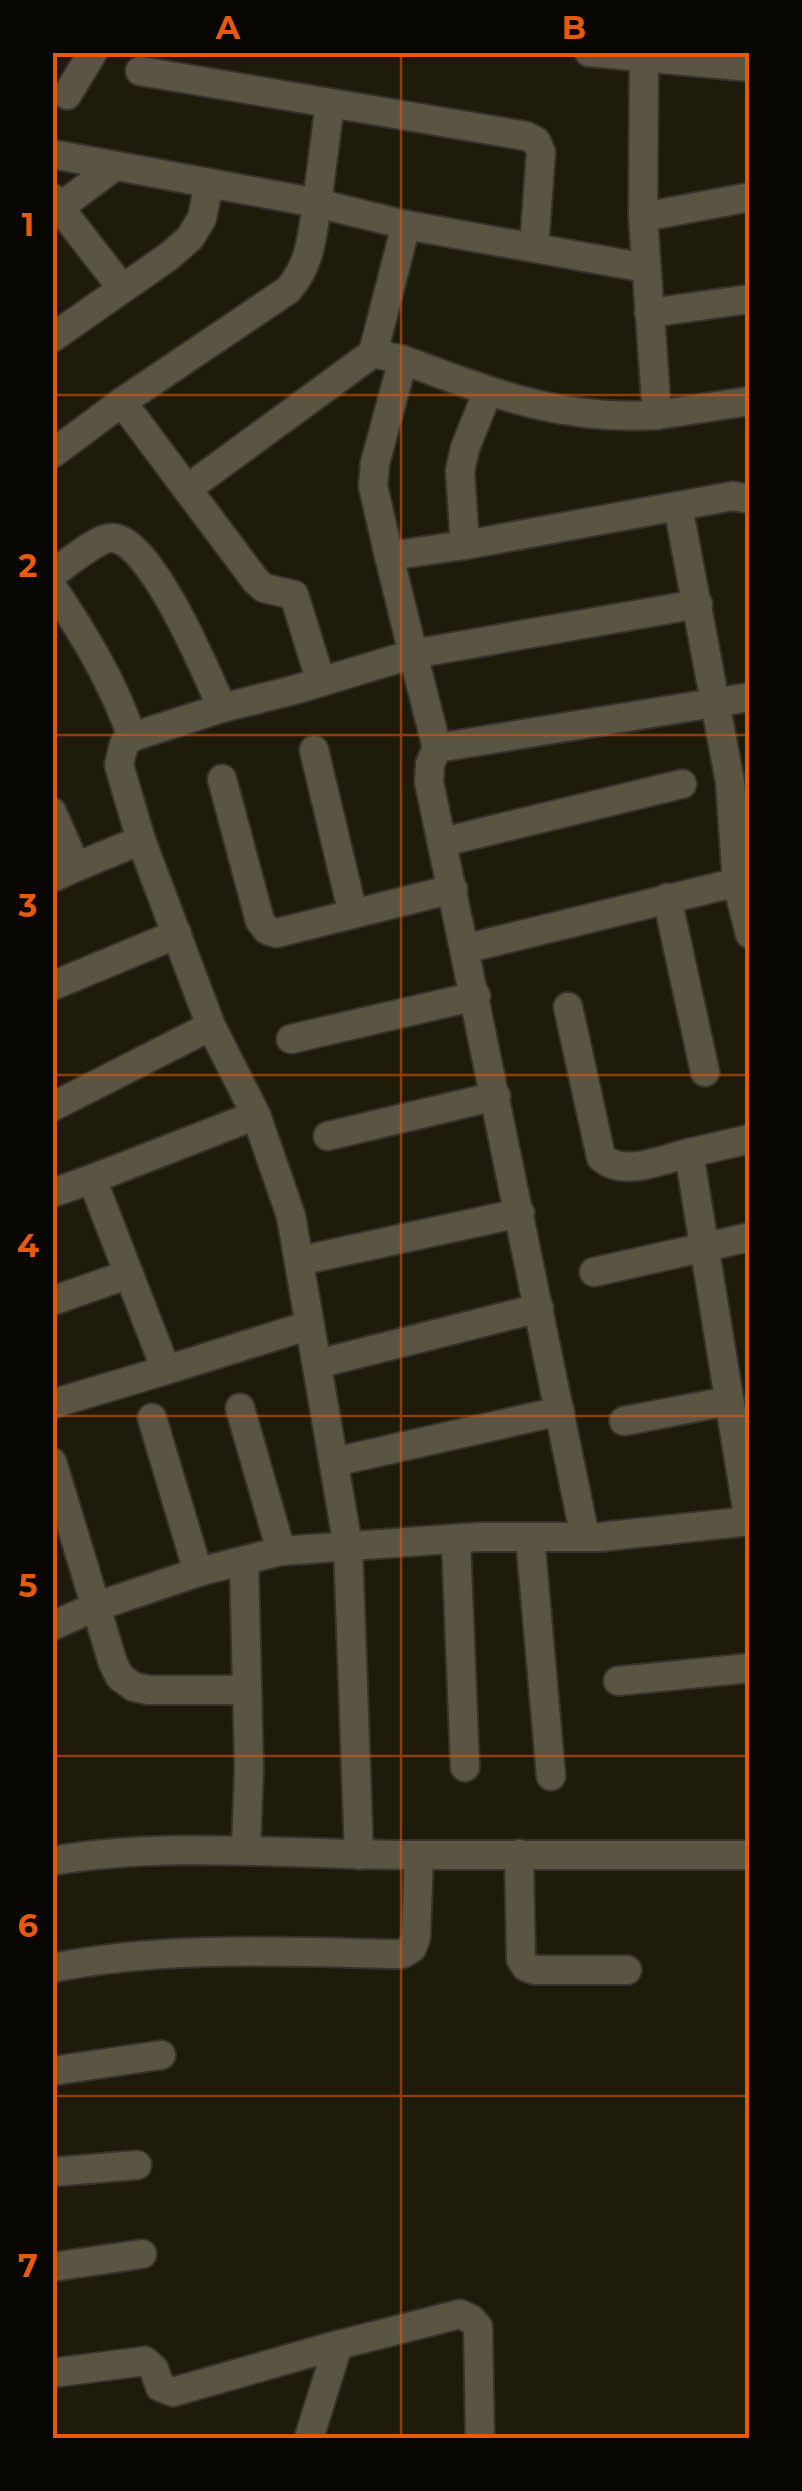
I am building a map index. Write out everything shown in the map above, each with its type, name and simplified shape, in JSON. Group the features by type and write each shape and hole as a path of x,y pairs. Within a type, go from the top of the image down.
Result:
{"street":[{"path":"67,95 92,52"},
{"path":"589,52 750,67"},
{"path":"644,56 644,217 657,415"},
{"path":"140,71 526,136 536,142 540,152 534,247"},
{"path":"52,454 288,290 302,274 309,256 330,102"},
{"path":"52,154 646,268"},
{"path":"115,166 55,206 122,288"},
{"path":"52,338 190,238 202,218 209,184"},
{"path":"644,217 750,197"},
{"path":"187,488 372,353 406,224"},
{"path":"649,313 750,299"},
{"path":"372,353 403,360 488,392 578,414 610,418 657,415 750,401"},
{"path":"403,360 375,463 373,486 438,748 430,764 429,782 585,1537"},
{"path":"465,546 460,471 488,392"},
{"path":"122,402 256,581 264,588 294,595 321,682"},
{"path":"389,556 465,546 733,496 750,498"},
{"path":"678,506 716,704 740,780 743,881 750,934"},
{"path":"52,574 106,538 118,538 128,544 169,595 222,708"},
{"path":"52,588 88,639 116,690 132,737"},
{"path":"359,1855 348,1546 291,1216 256,1114 211,1026 141,840 119,765 124,744 132,737 222,708 413,654 698,604"},
{"path":"438,748 750,698"},
{"path":"314,750 354,914"},
{"path":"222,779 260,921 267,930 278,934 453,889"},
{"path":"443,842 682,784"},
{"path":"52,812 64,872 141,840"},
{"path":"464,948 743,881"},
{"path":"667,898 705,1072"},
{"path":"52,986 176,934"},
{"path":"291,1039 476,996"},
{"path":"568,1006 601,1157 610,1165 622,1168 750,1139"},
{"path":"52,1106 211,1026"},
{"path":"328,1136 496,1096"},
{"path":"52,1193 256,1114"},
{"path":"52,1626 198,1572 280,1550 478,1537 585,1537 749,1521 689,1153"},
{"path":"92,1179 166,1370"},
{"path":"298,1261 520,1214"},
{"path":"594,1272 750,1237"},
{"path":"52,1301 129,1274"},
{"path":"316,1364 538,1308"},
{"path":"52,1404 310,1325"},
{"path":"624,1421 730,1401"},
{"path":"240,1408 280,1550"},
{"path":"334,1462 560,1411"},
{"path":"152,1418 198,1572"},
{"path":"52,1462 120,1677 149,1690 247,1690"},
{"path":"530,1537 551,1776"},
{"path":"456,1541 465,1768"},
{"path":"244,1560 246,1849"},
{"path":"618,1680 750,1668"},
{"path":"52,1861 246,1849 359,1855 750,1855"},
{"path":"519,1854 521,1960 526,1967 627,1970"},
{"path":"52,1968 103,1958 202,1950 402,1954 412,1948 416,1938 420,1855"},
{"path":"52,2071 161,2054"},
{"path":"52,2172 137,2165"},
{"path":"52,2267 142,2254"},
{"path":"52,2373 145,2362 154,2369 160,2387 172,2392 460,2314 478,2327 480,2438"},
{"path":"309,2438 338,2344"}]}
